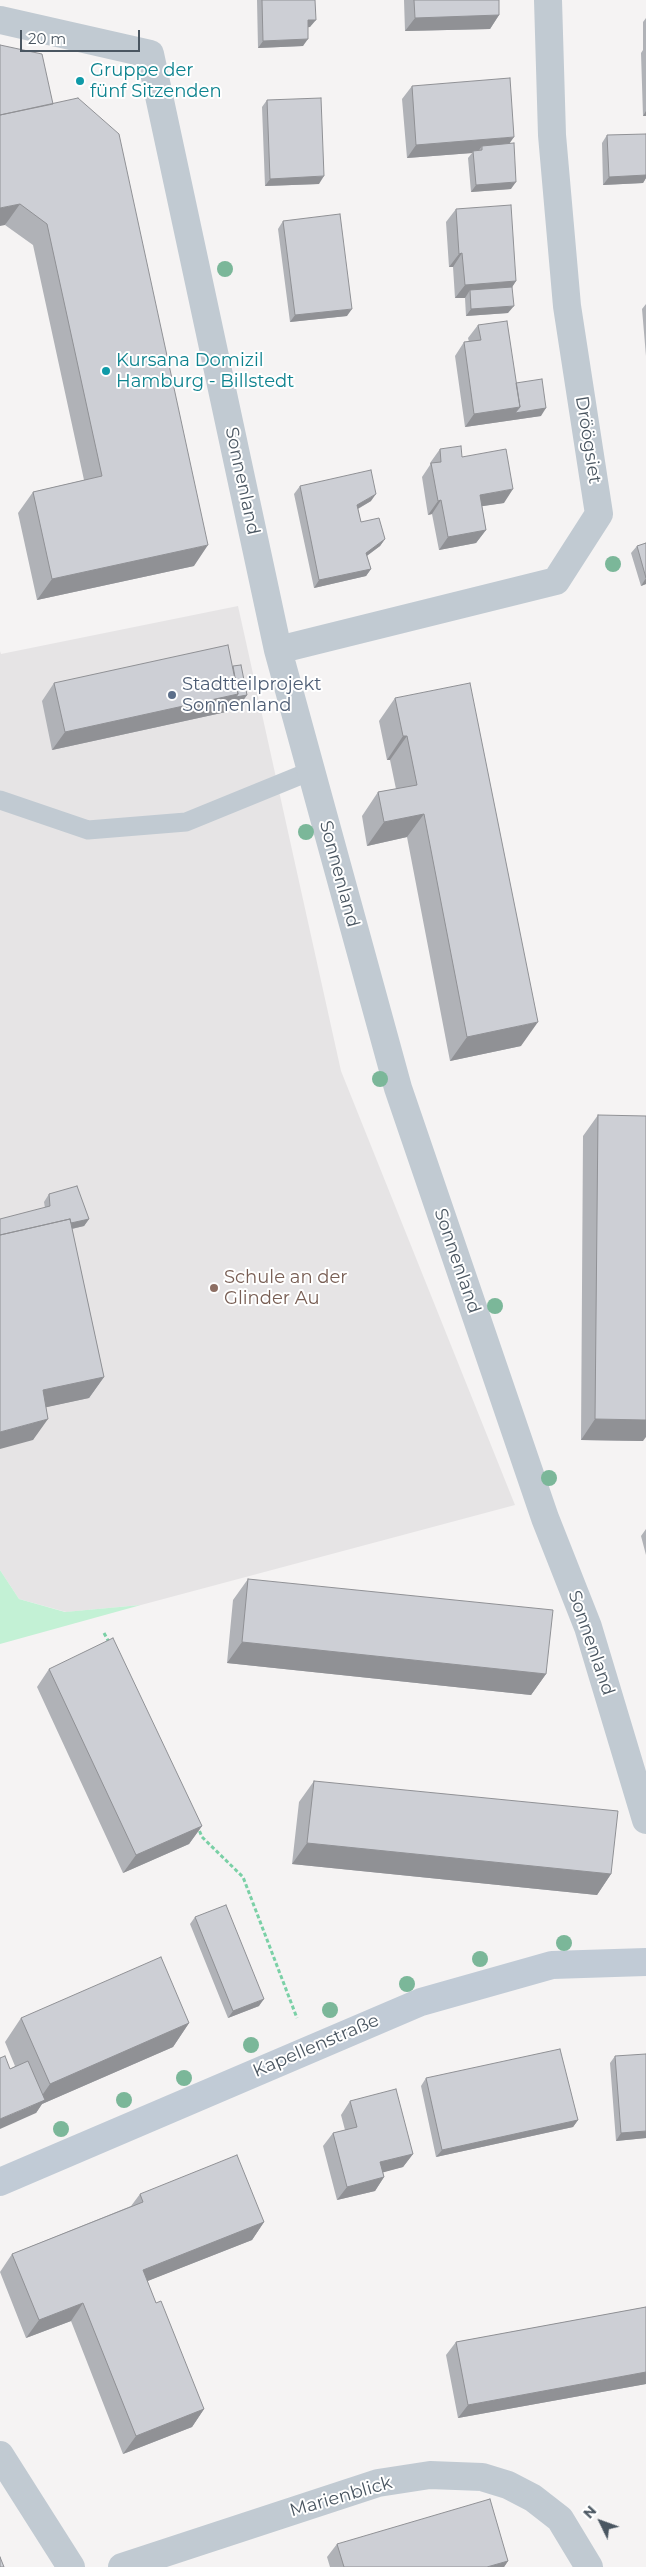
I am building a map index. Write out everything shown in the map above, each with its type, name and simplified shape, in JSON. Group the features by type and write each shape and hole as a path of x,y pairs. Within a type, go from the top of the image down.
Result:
{"street":[{"name":"Dröögsiet","path":"278,650 556,581 599,514 567,306 552,135 548,0"},
{"name":"Sonnenland","path":"0,20 150,54 278,650 398,1088 545,1518 588,1627 646,1820"},
{"name":"Kapellenstraße","path":"0,2182 421,2002 552,1965 646,1962"},
{"path":"4,2470 71,2567"},
{"name":"Marienblick","path":"122,2567 378,2483 430,2475 482,2477 508,2485 533,2498 560,2519 589,2567"}],"lane":[{"path":"0,800 88,830 186,822 311,771"}],"path":[{"path":"104,1633 113,1651"},
{"path":"194,1819 202,1836 243,1877 309,2050"}],"shaded area":[{"name":"Schule an der Glinder Au","path":"238,606 341,1071 515,1505 141,1605 66,1612 19,1599 0,1570 0,651 1,654"}],"green space":[{"path":"0,1570 19,1599 65,1612 141,1605 0,1644"}],"building":[{"path":"262,0 315,0 316,20 308,20 308,39 263,41"},
{"path":"414,0 499,0 499,15 415,18"},
{"path":"0,45 42,54 53,104 0,115"},
{"path":"510,78 514,137 416,145 412,86"},
{"name":"Kursana Domizil Hamburg - Billstedt","path":"78,98 119,134 208,545 52,579 33,492 102,476 47,224 20,204 0,208 0,115"},
{"path":"321,98 324,176 270,179 267,100"},
{"path":"646,134 646,175 609,177 607,135"},
{"path":"514,143 516,182 476,185 473,151 482,150 482,146"},
{"path":"511,205 516,281 465,285 462,253 459,254 456,209"},
{"path":"340,214 352,309 295,315 283,221"},
{"path":"512,287 514,306 471,309 470,290"},
{"path":"507,321 520,407 474,414 464,342 481,340 478,325"},
{"path":"542,379 546,408 515,413 520,407 516,383"},
{"path":"461,446 462,457 506,449 513,489 480,495 486,530 448,537 441,500 438,501 431,463 441,462 440,449"},
{"path":"371,470 376,494 357,505 361,522 379,518 385,539 366,553 371,569 319,580 300,486"},
{"path":"646,543 646,578 637,546"},
{"path":"228,645 238,694 65,732 54,683"},
{"path":"241,665 247,695 236,697 238,694 233,666"},
{"path":"470,683 538,1022 467,1037 424,814 384,822 378,792 417,785 407,736 403,736 395,698"},
{"path":"598,1115 646,1116 646,1420 595,1419"},
{"path":"77,1186 89,1219 71,1223 70,1219 0,1235 0,1219 50,1206 49,1194"},
{"path":"70,1219 104,1377 43,1390 48,1419 0,1432 0,1235"},
{"path":"248,1579 553,1610 546,1674 242,1642"},
{"path":"113,1638 202,1826 136,1855 49,1669"},
{"path":"314,1781 618,1811 611,1874 307,1843"},
{"path":"226,1905 264,1999 233,2011 195,1917"},
{"path":"161,1957 189,2023 50,2084 21,2018"},
{"path":"560,2049 578,2120 442,2150 426,2078"},
{"path":"646,2054 646,2131 621,2133 615,2056"},
{"path":"5,2056 10,2069 28,2061 45,2100 0,2119 0,2058"},
{"path":"396,2089 413,2154 380,2162 384,2177 347,2187 333,2133 357,2127 350,2101"},
{"path":"237,2155 264,2222 143,2270 156,2303 161,2301 204,2409 136,2436 83,2303 39,2320 12,2254 143,2202 140,2194"},
{"path":"646,2307 646,2372 468,2405 456,2342"},
{"path":"490,2499 508,2561 487,2567 344,2567 337,2544"},
{"path":"0,2557 4,2567 0,2567"}],"place":[{"name":"Gruppe der fünf Sitzenden","path":"80,81"},
{"name":"Kursana Domizil Hamburg - Billstedt","path":"106,371"},
{"name":"Stadtteilprojekt Sonnenland","path":"172,695"},
{"name":"Schule an der Glinder Au","path":"214,1288"}]}
